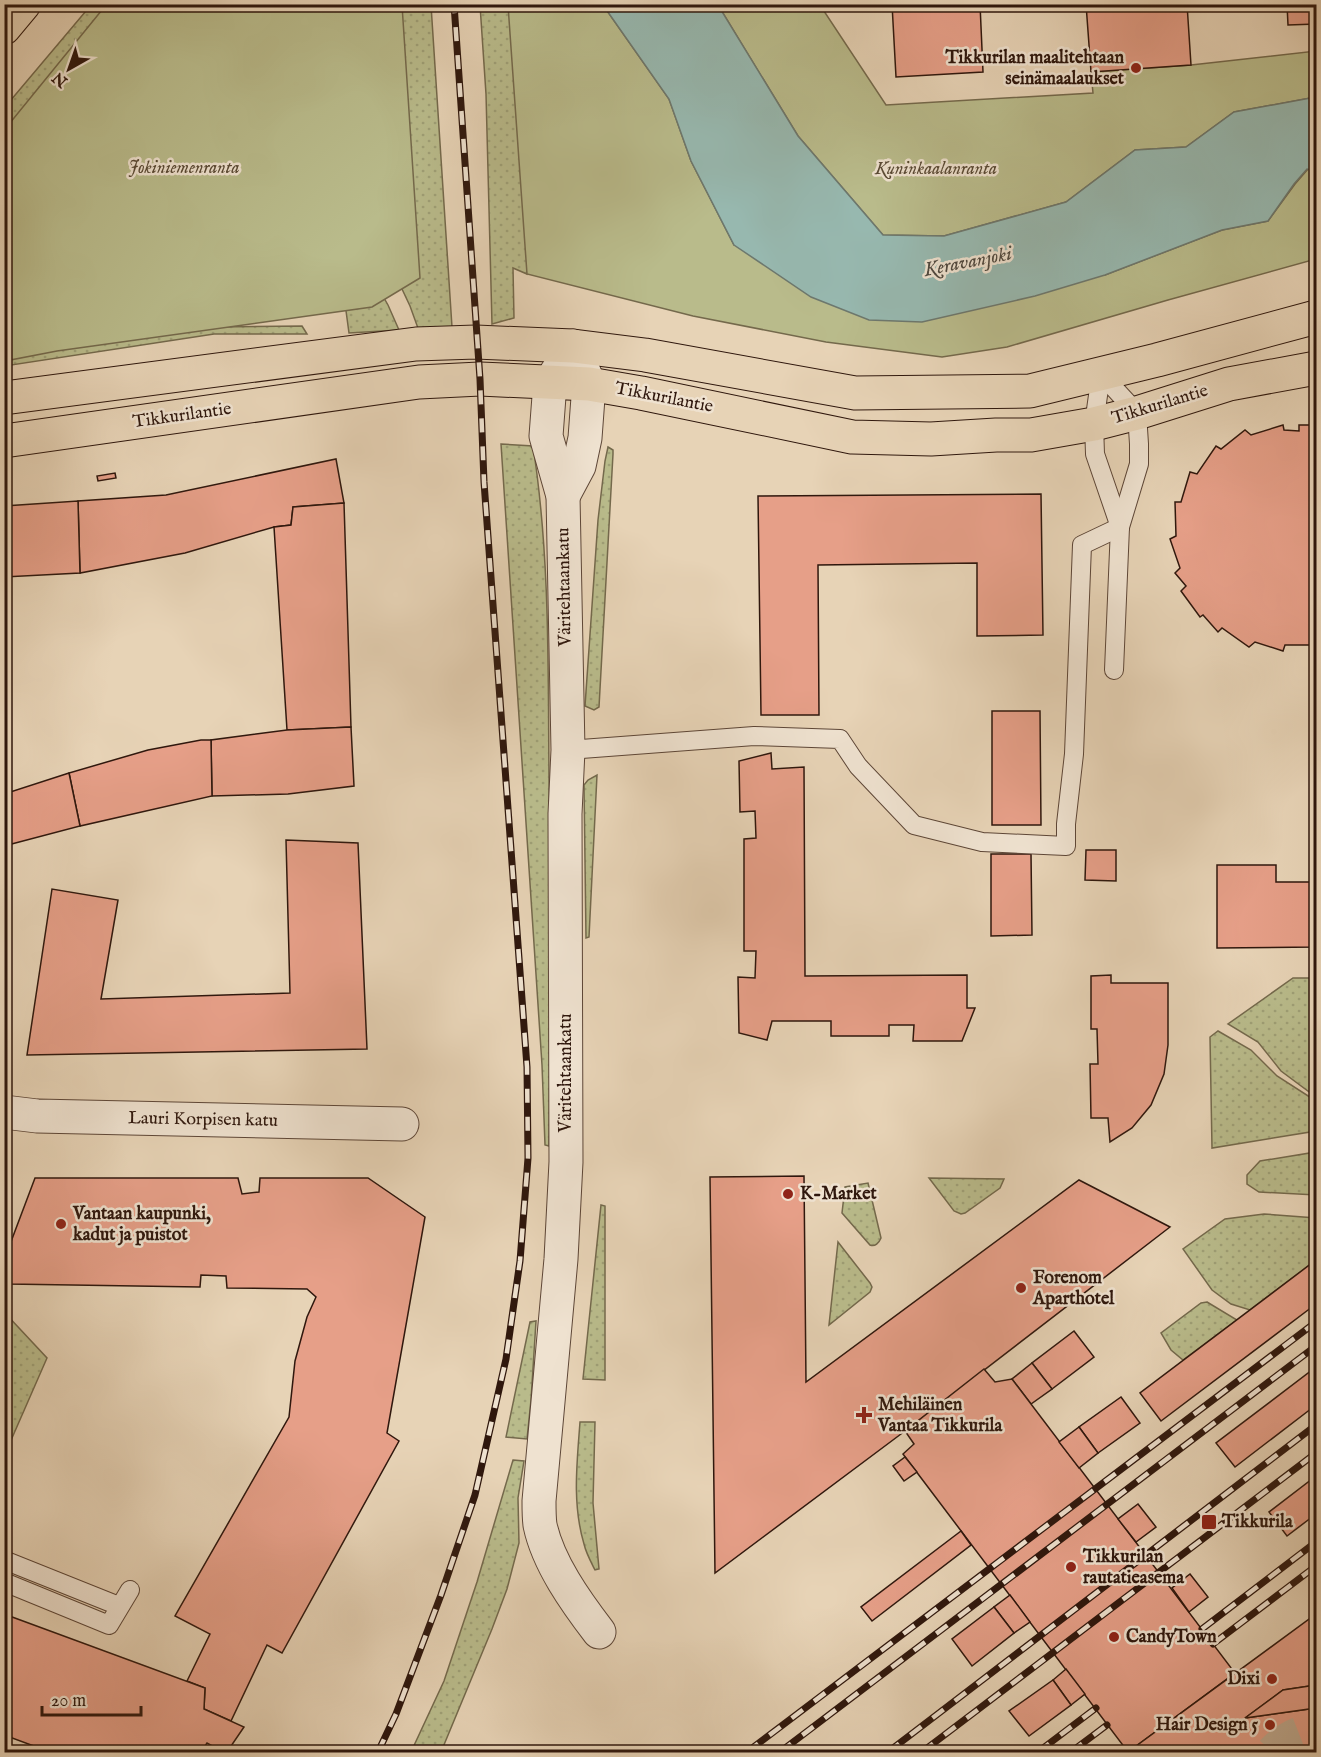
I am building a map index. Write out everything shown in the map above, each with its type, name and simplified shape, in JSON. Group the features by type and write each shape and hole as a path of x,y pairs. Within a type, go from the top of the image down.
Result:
{"main road":[{"path":"4,28 24,4"},
{"name":"Tikkurilantie","path":"4,398 416,344 476,342 573,346 645,355 855,393 1030,391 1317,317"},
{"name":"Tikkurilantie","path":"4,441 419,382 480,379 589,384 852,437 931,439 1031,435 1094,424 1137,413 1229,384 1317,368"}],"street":[{"name":"Väritehtaankatu","path":"573,346 550,383 546,436 563,496 568,750 565,814 567,1162 561,1259 539,1502 540,1524 567,1588 599,1632"},
{"name":"Väritehtaankatu","path":"563,496 579,466 585,438 589,384 573,346"},
{"name":"Lauri Korpisen katu","path":"4,1112 37,1116 402,1124"}],"lane":[{"path":"1101,374 1137,413 1139,444 1139,464 1120,527 1114,670"},
{"path":"1101,374 1094,424 1095,454 1120,527"},
{"path":"568,750 754,735 840,739 858,766 914,825 982,842 1066,846 1066,824 1074,754 1082,545 1120,527"},
{"path":"4,1560 120,1606"},
{"path":"4,1582 109,1625 130,1590"}],"green space":[{"path":"91,5 118,5 5,134 5,107"},
{"name":"Jokiniemenranta","path":"106,5 402,5 420,278 372,307 57,351 5,361 5,129"},
{"path":"343,5 431,5 452,327 419,331 394,272"},
{"path":"480,5 528,5 527,274 513,268 514,318 492,324 486,94"},
{"path":"508,5 603,5 669,99 691,161 734,245 1105,275 1222,230 1268,221 1308,169 1316,171 1316,259 1007,347 942,357 826,342 693,316 527,274"},
{"name":"Kuninkaalanranta","path":"718,5 820,5 886,105 1093,93 1091,72 1191,65 1316,51 1316,97 1234,112 1186,147 1135,150 1066,202 944,236 883,235 798,136"},
{"path":"342,281 376,284 399,330 349,333"},
{"path":"302,326 307,334 214,334 5,366 5,351 211,327"},
{"path":"501,444 533,446 543,528 548,695 549,1146 545,1145 542,1065"},
{"path":"608,447 613,450 613,454 599,707 594,710 585,706 598,520"},
{"path":"597,775 589,937 586,938 584,785"},
{"path":"1293,978 1316,978 1316,1097 1281,1071 1258,1042 1228,1024"},
{"path":"1218,1031 1251,1050 1277,1076 1316,1101 1316,1131 1212,1148 1210,1037"},
{"path":"1316,1152 1316,1195 1259,1192 1247,1184 1247,1175 1260,1161"},
{"path":"929,1178 1004,1179 1000,1188 961,1214 954,1211"},
{"path":"868,1183 881,1238 874,1245 870,1245 842,1213 845,1187"},
{"path":"601,1205 605,1206 605,1380 583,1379"},
{"path":"1264,1214 1316,1218 1316,1260 1250,1310 1231,1304 1212,1290 1183,1249 1225,1219"},
{"path":"838,1242 872,1287 870,1292 829,1325"},
{"path":"1207,1302 1237,1320 1183,1360 1171,1350 1161,1333 1201,1303"},
{"path":"5,1313 47,1358 5,1454"},
{"path":"536,1321 527,1439 506,1437 530,1322"},
{"path":"580,1422 595,1422 593,1503 599,1569 595,1570 585,1547 578,1514 576,1483"},
{"path":"513,1460 524,1461 518,1498 519,1543 507,1589 441,1752 411,1752 444,1681 477,1582"}],"water":[{"name":"Keravanjoki","path":"603,5 718,5 798,136 883,235 944,236 1066,202 1135,150 1186,147 1234,112 1316,97 1316,171 1307,169 1268,221 1222,230 1105,275 1035,296 922,322 869,320 811,297 734,245 691,161 669,99"}],"building":[{"path":"892,4 980,4 983,72 896,77"},
{"path":"1086,4 1187,4 1191,65 1091,72"},
{"path":"1287,4 1316,4 1316,24 1288,25"},
{"path":"1283,425 1284,430 1299,431 1299,425 1316,425 1316,645 1285,645 1283,651 1255,642 1249,647 1222,628 1218,632 1203,615 1200,617 1181,591 1186,586 1175,573 1180,568 1170,539 1176,536 1175,502 1181,502 1190,472 1197,474 1216,446 1221,449 1245,430 1251,435"},
{"path":"336,459 344,503 293,507 291,525 274,527 185,553 80,573 78,501 166,495"},
{"path":"115,473 116,478 98,481 97,476"},
{"path":"1041,494 1043,635 977,636 977,563 818,565 819,715 761,715 758,496"},
{"path":"78,501 80,573 4,577 4,506"},
{"path":"344,503 351,727 287,730 274,527 291,525 293,507"},
{"path":"992,711 1040,711 1041,825 992,825"},
{"path":"351,727 354,786 288,794 212,796 211,740 287,730"},
{"path":"211,740 212,796 80,826 69,773 148,750"},
{"path":"771,753 772,769 804,767 805,976 967,975 967,1008 975,1008 962,1041 913,1041 914,1025 889,1025 889,1036 831,1036 831,1021 772,1021 767,1040 739,1033 738,977 755,978 756,951 744,951 744,839 756,838 755,811 740,812 739,761"},
{"path":"69,773 80,826 4,846 4,794"},
{"path":"286,840 358,843 367,1049 27,1055 52,889 118,900 101,999 290,993"},
{"path":"1086,850 1116,850 1116,881 1085,880"},
{"path":"991,854 1031,854 1032,935 991,936"},
{"path":"1217,865 1276,865 1276,882 1316,882 1316,947 1217,948"},
{"path":"1111,975 1111,983 1168,983 1168,1045 1164,1074 1151,1105 1132,1128 1110,1142 1108,1118 1091,1118 1090,1064 1098,1064 1097,1029 1091,1029 1091,976"},
{"path":"804,1176 806,1382 1079,1180 1170,1227 905,1431 715,1573 710,1177"},
{"path":"35,1178 238,1178 242,1194 259,1192 260,1178 368,1178 425,1217 387,1433 399,1441 282,1653 267,1645 231,1721 204,1709 205,1688 187,1681 210,1634 175,1616 289,1417 295,1361 307,1317 316,1297 307,1289 227,1288 226,1276 201,1275 200,1287 8,1284 9,1247"},
{"path":"1316,1260 1316,1304 1161,1421 1140,1393"},
{"path":"1074,1331 1094,1357 1052,1389 1032,1363"},
{"path":"1032,1363 1052,1389 1031,1404 1012,1379"},
{"path":"1316,1367 1316,1405 1235,1467 1216,1443"},
{"name":"Tikkurilan rautatieasema","path":"984,1369 995,1382 1012,1379 1235,1673 1128,1752 903,1454 914,1444 905,1431"},
{"path":"1121,1397 1140,1423 1098,1453 1079,1427"},
{"path":"1079,1427 1098,1453 1079,1468 1059,1442"},
{"path":"905,1457 917,1472 904,1481 893,1466"},
{"path":"1316,1476 1316,1514 1287,1536 1269,1512"},
{"path":"1138,1504 1156,1527 1136,1542 1118,1519"},
{"path":"961,1531 971,1545 872,1621 861,1607"},
{"path":"1190,1574 1208,1597 1189,1612 1172,1588"},
{"path":"1010,1595 1030,1622 1014,1633 994,1607"},
{"path":"994,1607 1014,1633 972,1666 952,1639"},
{"path":"4,1614 205,1688 204,1709 244,1727 227,1752 207,1743 201,1752 50,1752 4,1735"},
{"name":"Dixi","path":"1316,1614 1316,1685 1283,1690 1245,1718 1316,1708 1316,1752 1128,1752"},
{"path":"1066,1669 1085,1694 1071,1705 1053,1680"},
{"path":"1053,1680 1071,1705 1029,1736 1009,1711"},
{"path":"1316,1685 1316,1708 1245,1718 1283,1690"}],"tunnel":[{"path":"1272,1752 1292,1736 1316,1729"}],"railway":[{"path":"378,1752 396,1714 441,1595 475,1495 506,1359 520,1261 528,1158 527,1067 484,482 480,379 454,4"},
{"path":"747,1752 1316,1322"},
{"path":"780,1752 1316,1346"},
{"path":"888,1752 1316,1425"},
{"path":"922,1752 1316,1453"},
{"path":"1202,1629 1316,1542"},
{"path":"1213,1644 1316,1566"},
{"path":"1038,1752 1096,1708"},
{"path":"1071,1752 1107,1725"}],"place":[{"name":"Tikkurilan maalitehtaan seinämaalaukset","path":"1136,68"},
{"name":"K-Market","path":"788,1194"},
{"name":"Vantaan kaupunki, kadut ja puistot","path":"61,1224"},
{"name":"Forenom Aparthotel","path":"1021,1288"},
{"name":"Mehiläinen Vantaa Tikkurila","path":"864,1415"},
{"name":"Tikkurila","path":"1209,1522"},
{"name":"Tikkurilan rautatieasema","path":"1071,1567"},
{"name":"CandyTown","path":"1114,1637"},
{"name":"Dixi","path":"1272,1679"},
{"name":"Hair Design 5","path":"1270,1725"}]}
